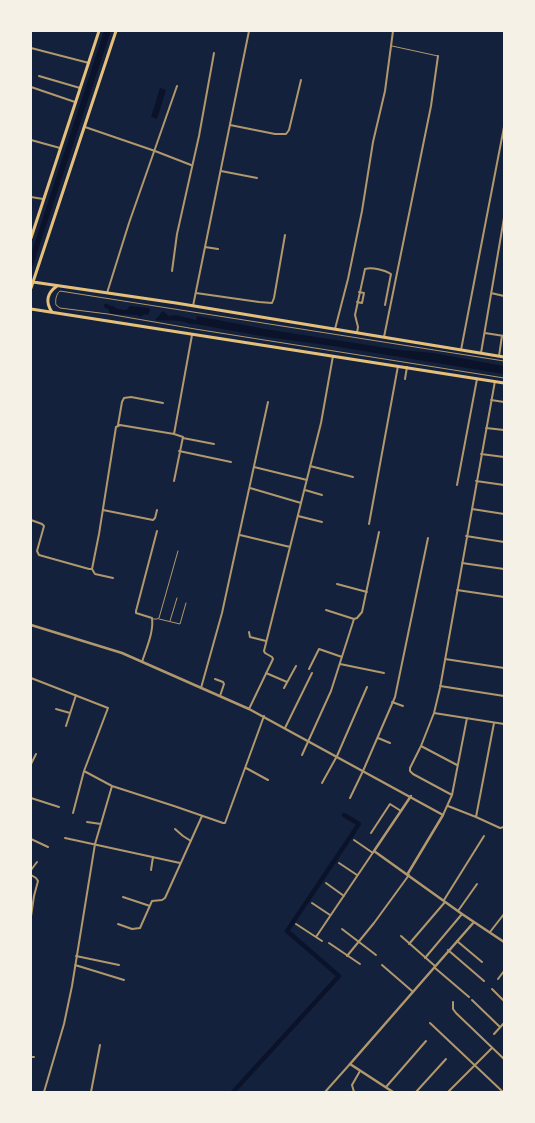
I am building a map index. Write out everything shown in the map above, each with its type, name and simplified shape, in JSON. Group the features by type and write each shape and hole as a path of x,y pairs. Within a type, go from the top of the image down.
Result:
{"main road":[{"path":"31,238 99,31"},
{"path":"31,288 116,31"},
{"path":"33,282 193,306 504,357"},
{"path":"52,312 48,306 48,299 51,290 57,286"},
{"path":"31,309 333,355 504,383"}],"street":[{"path":"193,306 249,31"},
{"path":"335,329 357,239 373,142 385,91 393,31"},
{"path":"31,48 89,63"},
{"path":"172,271 177,234 191,165 199,136 214,53"},
{"path":"384,338 431,106 438,56"},
{"path":"39,76 81,88"},
{"path":"230,125 274,134 286,134 289,130 301,80"},
{"path":"107,293 129,223 177,86"},
{"path":"31,87 76,103"},
{"path":"85,127 191,165"},
{"path":"461,350 504,127"},
{"path":"31,140 61,148"},
{"path":"221,171 257,178"},
{"path":"31,197 44,200"},
{"path":"481,353 504,218"},
{"path":"196,293 272,303 285,235"},
{"path":"205,247 218,249"},
{"path":"357,333 358,327 355,315 365,269 369,268 390,273 391,276 385,304"},
{"path":"357,302 362,303 364,293 359,292"},
{"path":"491,293 504,296"},
{"path":"485,333 503,336 499,356"},
{"path":"174,434 192,334"},
{"path":"249,708 273,659 272,656 264,652 266,641 323,414 333,355"},
{"path":"369,524 398,366"},
{"path":"405,378 407,367"},
{"path":"457,485 477,379"},
{"path":"452,795 410,771 411,765 421,746 434,713 440,686 495,381"},
{"path":"113,578 95,574 92,569 116,427 118,425 122,402 124,398 130,397 163,402"},
{"path":"491,400 504,402"},
{"path":"201,689 222,613 268,402"},
{"path":"118,425 174,434 182,436 183,438 214,444"},
{"path":"486,428 504,430"},
{"path":"174,481 179,451 183,438"},
{"path":"179,451 231,462"},
{"path":"481,454 504,457"},
{"path":"310,466 353,477"},
{"path":"254,467 307,480"},
{"path":"476,481 504,486"},
{"path":"250,488 301,502"},
{"path":"304,490 322,495"},
{"path":"471,509 504,514"},
{"path":"103,510 153,520 155,518 156,510"},
{"path":"298,516 322,522"},
{"path":"31,520 44,526 37,551 39,555 92,569"},
{"path":"142,662 150,633 152,618 136,613 157,531"},
{"path":"302,755 330,694 354,619 357,618 362,612 379,532"},
{"path":"240,535 290,547"},
{"path":"466,536 504,542"},
{"path":"350,798 364,771 392,702 401,669 428,538"},
{"path":"462,563 504,569"},
{"path":"337,584 367,592"},
{"path":"457,590 504,597"},
{"path":"326,610 354,619"},
{"path":"31,625 122,653 201,689 249,708 443,815"},
{"path":"249,632 250,637 266,641"},
{"path":"309,669 319,649 342,657"},
{"path":"445,659 504,668"},
{"path":"340,664 384,673"},
{"path":"284,688 296,666"},
{"path":"266,672 287,682"},
{"path":"285,728 312,673"},
{"path":"31,678 108,708 84,770 73,813"},
{"path":"216,680 223,682 224,684 220,696"},
{"path":"440,686 504,696"},
{"path":"322,783 337,756 367,687"},
{"path":"66,726 76,695"},
{"path":"392,702 403,706"},
{"path":"56,709 70,713"},
{"path":"434,713 504,724"},
{"path":"84,770 112,786 223,824 225,823 264,716"},
{"path":"348,956 374,923 408,875 448,806 452,795 467,718"},
{"path":"476,817 494,723"},
{"path":"378,738 390,742"},
{"path":"421,746 457,765"},
{"path":"31,764 36,754"},
{"path":"246,767 268,780"},
{"path":"44,1092 61,1037 75,965 95,844 112,786"},
{"path":"316,937 411,796"},
{"path":"31,798 59,807"},
{"path":"371,833 390,804 401,811"},
{"path":"448,806 500,828 504,827"},
{"path":"118,924 132,929 140,928 152,901 162,900 165,898 202,816"},
{"path":"87,822 101,824"},
{"path":"175,829 191,841"},
{"path":"409,944 444,901 484,836"},
{"path":"65,838 180,863"},
{"path":"31,839 48,847"},
{"path":"354,840 408,875 504,942"},
{"path":"151,870 153,857"},
{"path":"31,870 37,862"},
{"path":"340,863 357,875"},
{"path":"31,876 36,878 38,881 31,916"},
{"path":"326,883 344,896"},
{"path":"458,911 477,884"},
{"path":"123,897 150,906"},
{"path":"312,903 330,915"},
{"path":"425,958 462,914"},
{"path":"490,932 504,914"},
{"path":"325,1092 474,922"},
{"path":"296,924 322,941"},
{"path":"342,929 376,955"},
{"path":"401,936 468,997"},
{"path":"457,941 482,962"},
{"path":"329,943 360,964"},
{"path":"448,950 484,981"},
{"path":"76,956 119,965"},
{"path":"75,965 124,980"},
{"path":"382,965 412,992"},
{"path":"498,979 504,971"},
{"path":"492,989 504,1001"},
{"path":"472,1000 500,1027"},
{"path":"453,1002 454,1011 504,1059"},
{"path":"430,1023 503,1092"},
{"path":"494,1034 504,1023"},
{"path":"386,1087 426,1041"},
{"path":"91,1092 100,1045"},
{"path":"448,1092 492,1048"},
{"path":"416,1092 446,1059"},
{"path":"350,1064 393,1092"},
{"path":"354,1092 352,1085 360,1070"}],"lane":[{"path":"390,45 438,56"},
{"path":"504,361 60,291 56,301 56,305 60,308 108,314 504,378"},
{"path":"158,619 178,550"},
{"path":"170,622 177,598"},
{"path":"152,618 180,624 186,603"}],"water":[{"path":"104,31 111,31 31,271 31,254"},
{"path":"160,88 166,90 157,119 151,117"},
{"path":"113,306 117,309 126,310 130,306 149,308 150,310 148,315 145,314 140,317 137,315 110,314 109,311"},
{"path":"163,311 169,316 176,315 196,320 197,316 265,329 400,350 433,353 504,366 504,374 333,346 267,337 181,321 155,320"}],"waterway":[{"path":"106,306 115,310"},
{"path":"233,1092 339,976 287,931 359,824 344,815"}]}
